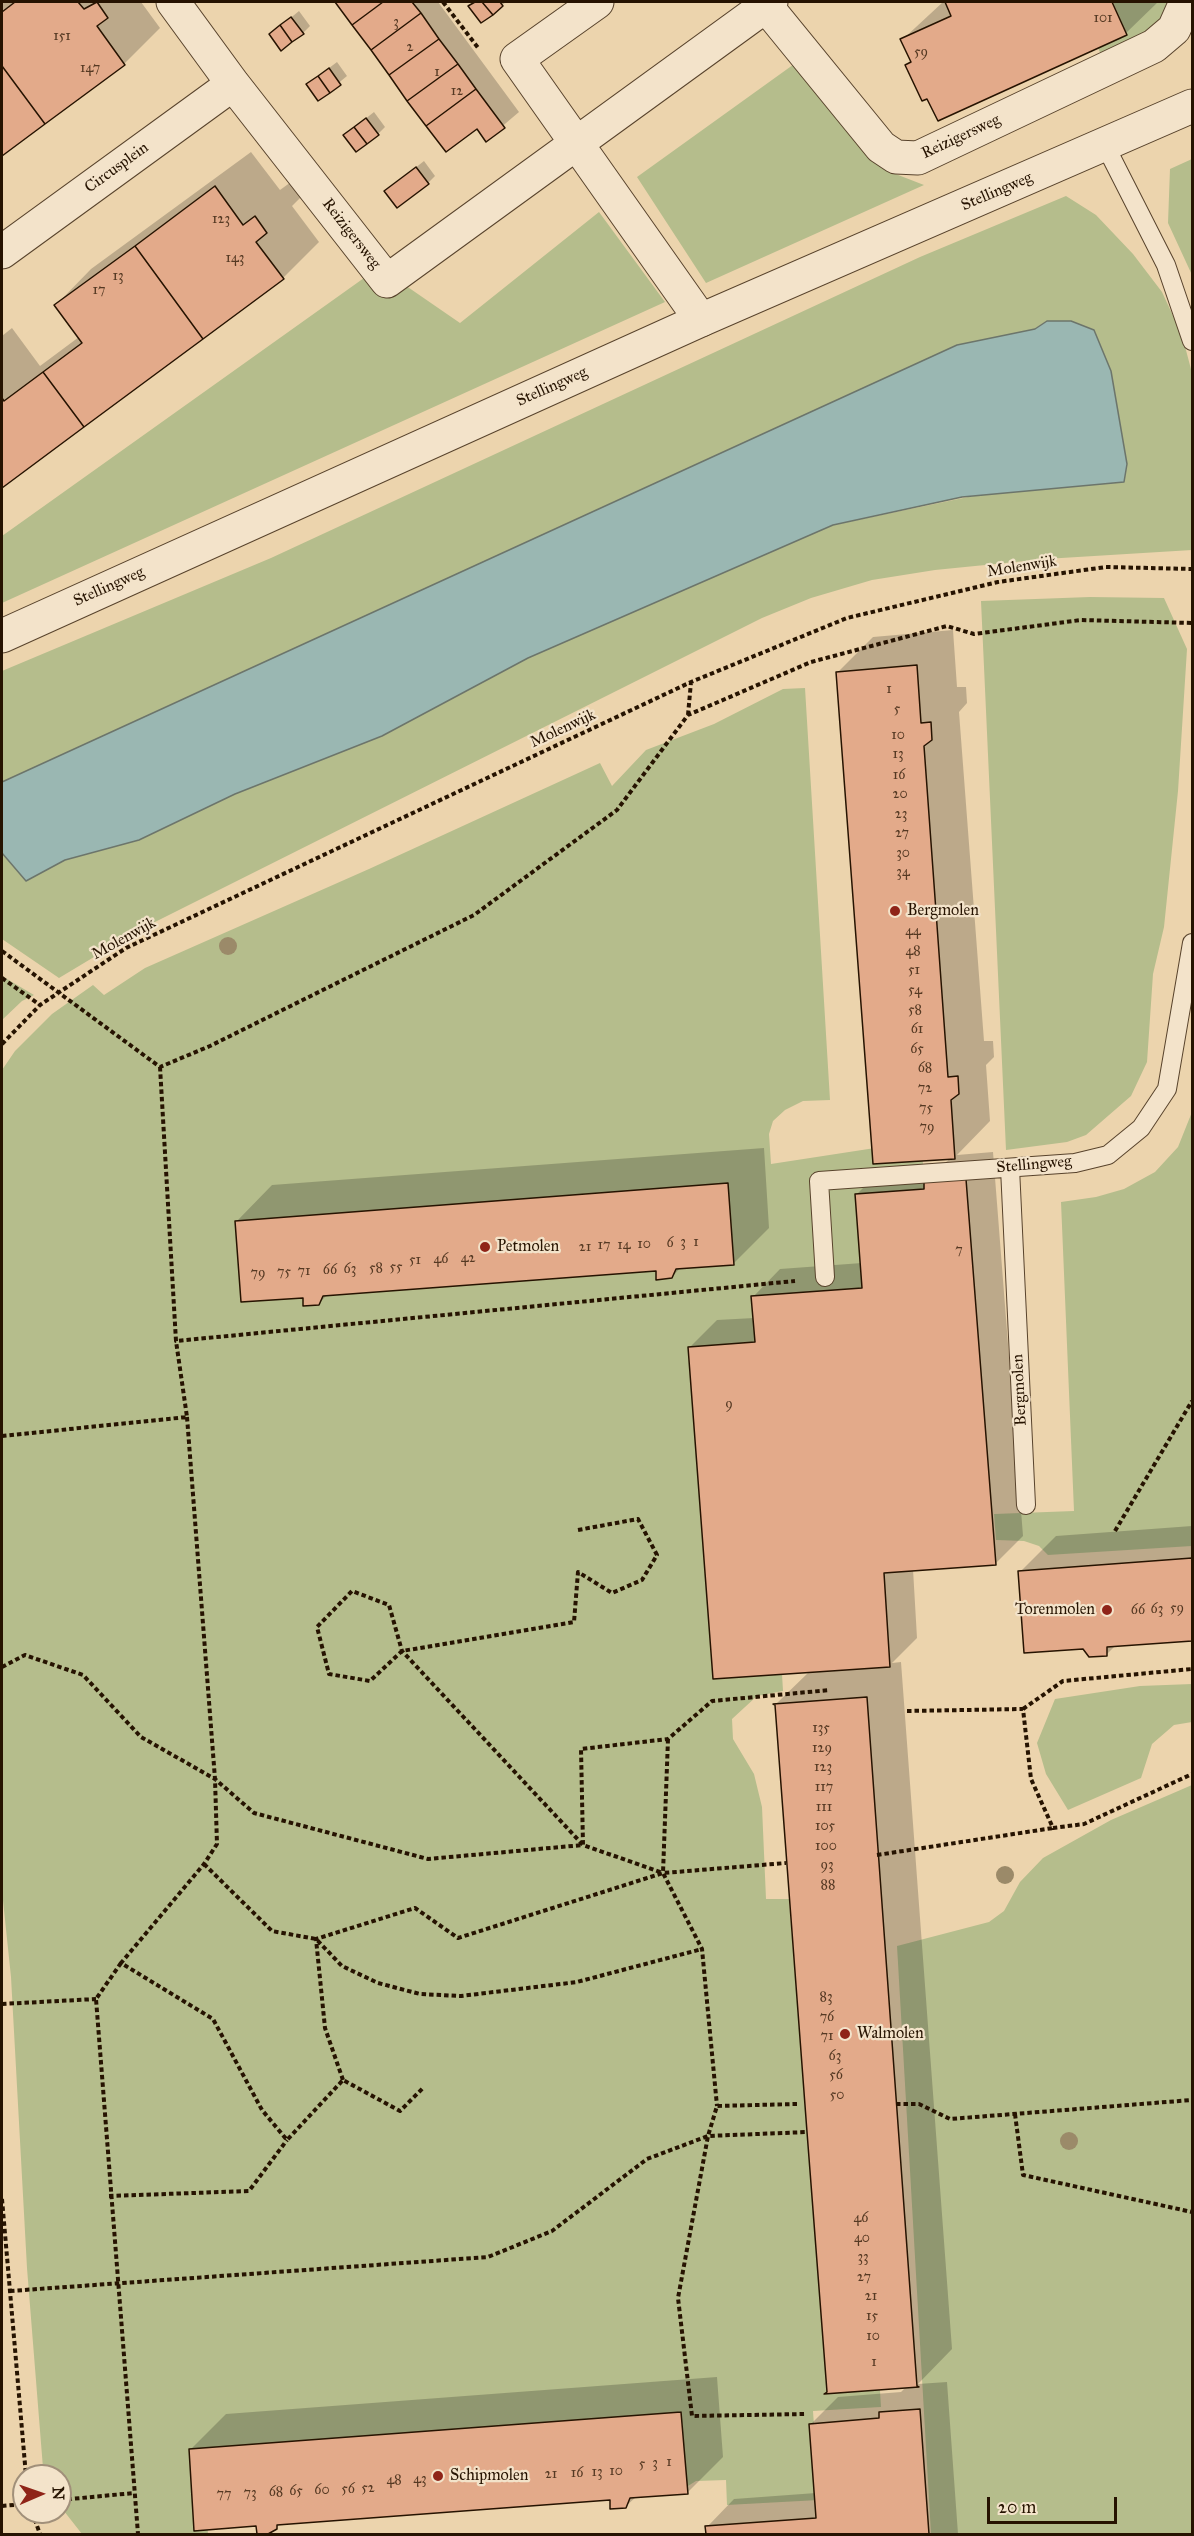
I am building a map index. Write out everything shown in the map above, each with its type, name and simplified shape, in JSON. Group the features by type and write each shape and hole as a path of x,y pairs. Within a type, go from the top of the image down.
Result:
{"street":[{"name":"Reizigersweg","path":"173,2 233,84 387,281 769,4 881,147 896,157 918,158 1154,46 1174,29 1185,2"},
{"path":"597,2 517,58 701,320"},
{"name":"Circusplein","path":"2,252 233,84"},
{"name":"Stellingweg","path":"2,636 701,320 1192,106"}],"lane":[{"path":"1105,145 1166,265 1192,341"},
{"name":"Stellingweg","path":"825,1278 819,1181 1075,1163 1108,1155 1141,1128 1167,1089 1192,943"},
{"name":"Bergmolen","path":"1010,1168 1026,1505"}],"path":[{"path":"443,2 496,73 517,58"},
{"name":"Molenwijk","path":"2,1044 40,1005 126,948 691,682 847,618 998,582 1106,567 1192,569"},
{"path":"160,1067 210,1046 474,915 617,810 688,715 811,662 947,626 974,634 1081,620 1192,623"},
{"path":"688,715 691,682"},
{"path":"2,951 160,1067"},
{"path":"2,978 40,1005"},
{"path":"138,2535 109,2196 96,1999 121,1963 204,1864 217,1844 215,1779 187,1417 176,1341 160,1067"},
{"path":"176,1341 825,1278"},
{"path":"1115,1531 1192,1401"},
{"path":"2,1436 187,1417"},
{"path":"578,1530 638,1519 657,1555 642,1580 612,1593 578,1572 574,1622 402,1651 370,1681 329,1674 317,1627 352,1590 389,1605 402,1651 583,1845"},
{"path":"2,1667 25,1655 83,1675 141,1737 215,1779 254,1813 428,1859 583,1845 663,1873"},
{"path":"907,1711 1023,1709 1063,1681 1192,1669"},
{"path":"583,1845 581,1749 668,1739 712,1701 830,1690"},
{"path":"1023,1709 1031,1779 1053,1828"},
{"path":"668,1739 663,1873 702,1949 717,2106 708,2136 678,2298 692,2416 805,2414"},
{"path":"877,1855 1084,1824 1192,1774"},
{"path":"204,1864 272,1931 315,1939 415,1908 458,1938 663,1873 786,1863"},
{"path":"315,1939 342,1966 378,1983 420,1994 461,1996 577,1982 702,1949"},
{"path":"315,1939 325,2028 343,2080 400,2110 424,2087"},
{"path":"121,1963 213,2019 262,2110 287,2140"},
{"path":"2,2004 96,1999"},
{"path":"109,2196 249,2191 287,2140 343,2080"},
{"path":"896,2104 919,2104 950,2119 1192,2100"},
{"path":"717,2106 798,2104"},
{"path":"1015,2114 1023,2175 1192,2212"},
{"path":"10,2291 488,2257 552,2230 647,2159 708,2136 807,2132"},
{"path":"2,2199 25,2464"},
{"path":"72,2499 134,2493"}],"green space":[{"path":"1113,2 1172,2 1156,32 1105,63 1098,48 1127,34"},
{"path":"797,62 874,162 893,173 924,185 706,283 637,177"},
{"path":"1192,159 1192,275 1168,223 1170,169"},
{"path":"1066,196 1096,215 1133,254 1162,292 1182,335 1192,373 1192,550 1045,559 935,570 872,580 811,598 762,618 139,930 59,978 2,939 2,853 26,881 65,860 139,840 235,794 382,736 527,658 833,525 1127,464 1111,371 1094,330 1047,321 1035,329 957,345 2,782 2,671 271,558 920,257"},
{"path":"599,212 665,302 2,603 2,536 371,273 399,281 460,323"},
{"path":"1090,597 1164,598 1187,649 1178,791 1164,927 1153,974 1147,1062 1131,1096 1086,1135 1067,1142 1006,1150 981,601"},
{"path":"805,688 830,1100 803,1101 785,1110 773,1121 769,1134 771,1164 888,1146 922,1144 924,1189 855,1194 862,1288 751,1297 755,1342 688,1348 713,1679 782,1674 783,1691 757,1696 732,1719 733,1739 754,1774 762,1807 766,1899 789,1899 827,2392 824,2393 880,2390 881,2407 813,2411 819,2500 727,2505 726,2480 696,2481 680,2491 207,2521 208,2534 82,2534 72,2521 72,2464 43,2464 27,2268 11,1977 2,1891 2,1070 15,1051 52,1014 93,985 104,995 145,968 600,763 612,786 646,750 714,724 783,689"},
{"path":"2,976 34,995 22,1001 2,1020"},
{"path":"1192,1112 1192,1546 1048,1555 1039,1546 1024,1541 996,1540 994,1514 1074,1511 1061,1202 1096,1197 1124,1189 1155,1172 1178,1147"},
{"path":"1192,1684 1192,1722 1174,1725 1152,1744 1141,1778 1068,1810 1046,1774 1037,1743 1055,1699 1140,1686"},
{"path":"1192,1785 1192,2534 931,2534 897,1946 989,1922 1004,1911 1020,1882 1043,1858 1111,1820"}],"water":[{"path":"1047,321 1071,321 1094,330 1111,371 1127,464 1124,482 962,497 833,525 528,658 382,736 235,794 139,840 65,860 26,881 2,853 2,782 957,345 1035,329"}],"building":[{"path":"15,2 78,2 84,9 97,2 108,18 97,26 125,65 45,124 2,66 2,12"},
{"path":"335,2 383,2 352,25"},
{"path":"383,2 412,2 421,13 371,50 352,25"},
{"path":"475,2 482,2 493,15 481,23 468,6"},
{"path":"482,2 500,2 503,6 493,15"},
{"path":"945,2 1112,2 1127,35 938,121 927,99 922,101 905,65 911,62 900,39 951,16"},
{"path":"421,13 439,39 389,75 371,50"},
{"path":"291,17 304,34 292,42 280,25"},
{"path":"280,25 292,42 281,51 269,34"},
{"path":"439,39 458,64 407,101 389,75"},
{"path":"458,64 476,89 426,126 407,101"},
{"path":"2,66 45,124 2,156"},
{"path":"329,68 341,85 330,93 318,76"},
{"path":"318,76 330,93 318,101 306,84"},
{"path":"476,89 505,128 486,142 477,129 446,152 426,126"},
{"path":"366,118 379,135 367,144 354,127"},
{"path":"354,127 367,144 356,152 343,135"},
{"path":"416,167 429,184 397,208 384,191"},
{"path":"215,186 243,225 255,216 267,233 256,242 284,279 203,339 135,246"},
{"path":"135,246 203,339 84,427 43,372 82,343 54,305"},
{"path":"43,372 84,427 2,488 2,398 4,401"},
{"name":"Bergmolen","path":"917,665 921,723 931,722 932,740 924,746 948,1077 958,1076 959,1094 951,1100 955,1159 873,1164 836,672"},
{"path":"966,1179 996,1565 884,1573 890,1667 713,1679 688,1347 755,1342 751,1296 862,1288 855,1194 924,1189 924,1182"},
{"name":"Petmolen","path":"728,1183 734,1265 676,1269 672,1278 656,1280 656,1271 323,1296 319,1305 303,1306 303,1298 241,1302 235,1221"},
{"name":"Torenmolen","path":"1192,1558 1192,1641 1107,1647 1107,1656 1089,1657 1083,1649 1024,1653 1018,1571"},
{"name":"Walmolen","path":"867,1697 917,2386 919,2387 824,2394 827,2392 775,1705 773,1704"},
{"path":"920,2409 929,2534 706,2534 705,2526 816,2518 809,2424 879,2418 879,2412"},
{"name":"Schipmolen","path":"681,2412 688,2494 630,2498 626,2508 610,2509 610,2500 277,2525 277,2529 268,2534 257,2534 256,2526 194,2531 189,2449"}],"place":[{"name":"Bergmolen","path":"895,911"},
{"name":"Petmolen","path":"485,1247"},
{"name":"Torenmolen","path":"1107,1610"},
{"name":"Walmolen","path":"845,2034"},
{"name":"Schipmolen","path":"438,2476"}]}
